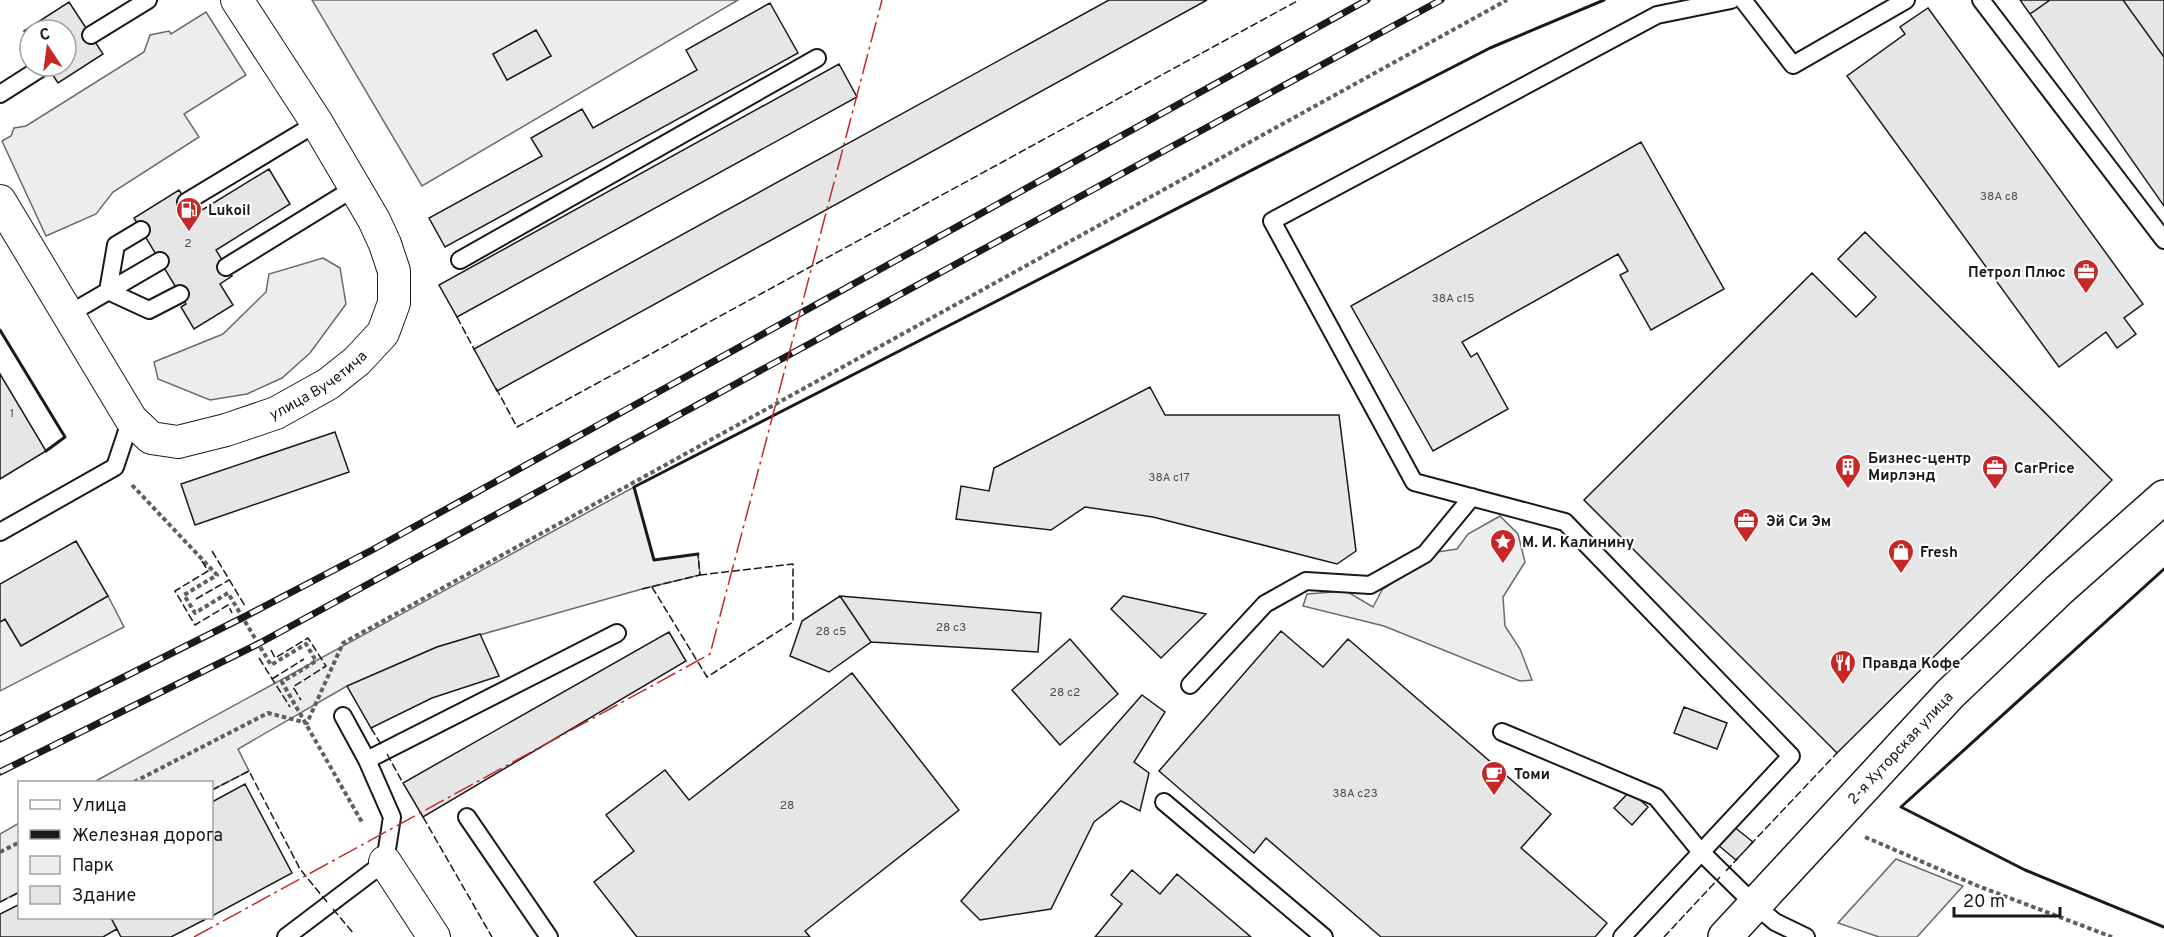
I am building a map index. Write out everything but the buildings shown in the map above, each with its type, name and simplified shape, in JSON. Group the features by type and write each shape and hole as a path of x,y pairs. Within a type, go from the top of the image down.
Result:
{"street":[{"name":"улица Вучетича","path":"0,201 131,419 151,438 178,442 226,430 276,412 328,384 357,361 383,333 394,303 394,271 385,244 356,187 237,0"},
{"name":"2-я Хуторская улица","path":"1725,937 1950,694 2059,590 2164,497"},
{"path":"385,862 434,937"}],"lane":[{"path":"92,35 148,0"},
{"path":"1622,937 1791,756 1564,522 1414,482 1272,221 1657,15 1731,0"},
{"path":"1743,0 1793,65 1906,0"},
{"path":"1981,0 2164,240"},
{"path":"460,260 817,58"},
{"path":"0,94 25,78"},
{"path":"186,202 317,123"},
{"path":"226,267 356,187"},
{"path":"108,291 116,245 141,230"},
{"path":"69,314 160,261"},
{"path":"108,291 149,310 180,294"},
{"path":"0,532 115,467 131,419"},
{"path":"1190,685 1265,604 1306,581 1370,585 1425,554 1472,497"},
{"path":"367,760 617,633"},
{"path":"286,937 385,862 392,817 367,760 343,716"},
{"path":"1502,732 1656,797 1700,851 1755,904 1775,922 1806,937"},
{"path":"1164,802 1324,937"},
{"path":"467,817 549,937"}],"path":[{"path":"138,781 268,713 307,723 343,643 1507,0"},
{"path":"115,467 217,575 184,595 195,613 228,593 271,665"},
{"path":"1856,832 1978,886 2112,937"},
{"path":"0,852 18,843"}],"green space":[{"path":"312,0 738,0 422,186","holes":["536,30 551,56 507,80 493,54"]},
{"path":"206,12 246,75 184,114 199,137 113,192 96,214 46,236 2,141 11,136 14,128 26,126 144,52 150,35 169,31 171,34"},
{"path":"323,258 340,268 346,304 310,353 282,378 247,394 210,400 158,379 154,362 223,334 266,292 269,274"},
{"path":"634,487 654,560 698,554 700,575 642,589 437,647 347,686 238,749 249,771 213,789 213,781 96,781"},
{"path":"1500,516 1518,534 1525,562 1503,597 1505,626 1520,649 1532,680 1520,681 1384,626 1303,606 1307,594 1346,591 1373,607 1382,590 1437,552 1457,549 1468,534"},
{"path":"108,596 124,627 0,691 0,622 5,619 21,646"},
{"path":"18,824 18,893 0,902 0,834"},
{"path":"1896,859 1963,886 1917,937 1879,937 1838,923"}],"railway":[{"path":"0,739 374,549 1367,0"},
{"path":"0,772 258,644 1441,0"}],"fence":[{"path":"496,388 517,427 1299,0"},
{"path":"457,317 475,351"},
{"path":"212,551 245,606"},
{"path":"642,589 700,575 698,554"},
{"path":"202,561 208,571 175,591 195,625 228,605 232,613"},
{"path":"652,587 707,677 793,622 793,564 700,575"},
{"path":"196,599 229,580"},
{"path":"271,650 275,658 308,638 326,666 293,687 301,700"},
{"path":"259,658 290,707"},
{"path":"272,679 304,659"},
{"path":"371,728 382,746"},
{"path":"1750,845 1837,753"},
{"path":"387,754 403,783"},
{"path":"213,789 249,771 300,869 327,902"},
{"path":"423,817 492,937"},
{"path":"1726,871 1738,858"},
{"path":"1664,937 1720,877"},
{"path":"0,902 18,893"},
{"path":"333,909 354,934"}],"wall":[{"path":"698,554 654,560 634,487 1490,48 1604,0"},
{"path":"0,330 65,437 46,451"},
{"path":"2164,569 1901,807 2025,870 2164,927"}],"power":[{"path":"194,937 710,654 882,0"}],"place":[{"name":"Lukoil","path":"189,233"},
{"name":"Петрол Плюс","path":"2086,295"},
{"name":"Бизнес-центр Мирлэнд","path":"1848,490"},
{"name":"CarPrice","path":"1995,491"},
{"name":"Эй Си Эм","path":"1746,544"},
{"name":"М. И. Калинину","path":"1503,565"},
{"name":"Fresh","path":"1901,575"},
{"name":"Правда Кофе","path":"1843,686"},
{"name":"Томи","path":"1494,797"}]}
